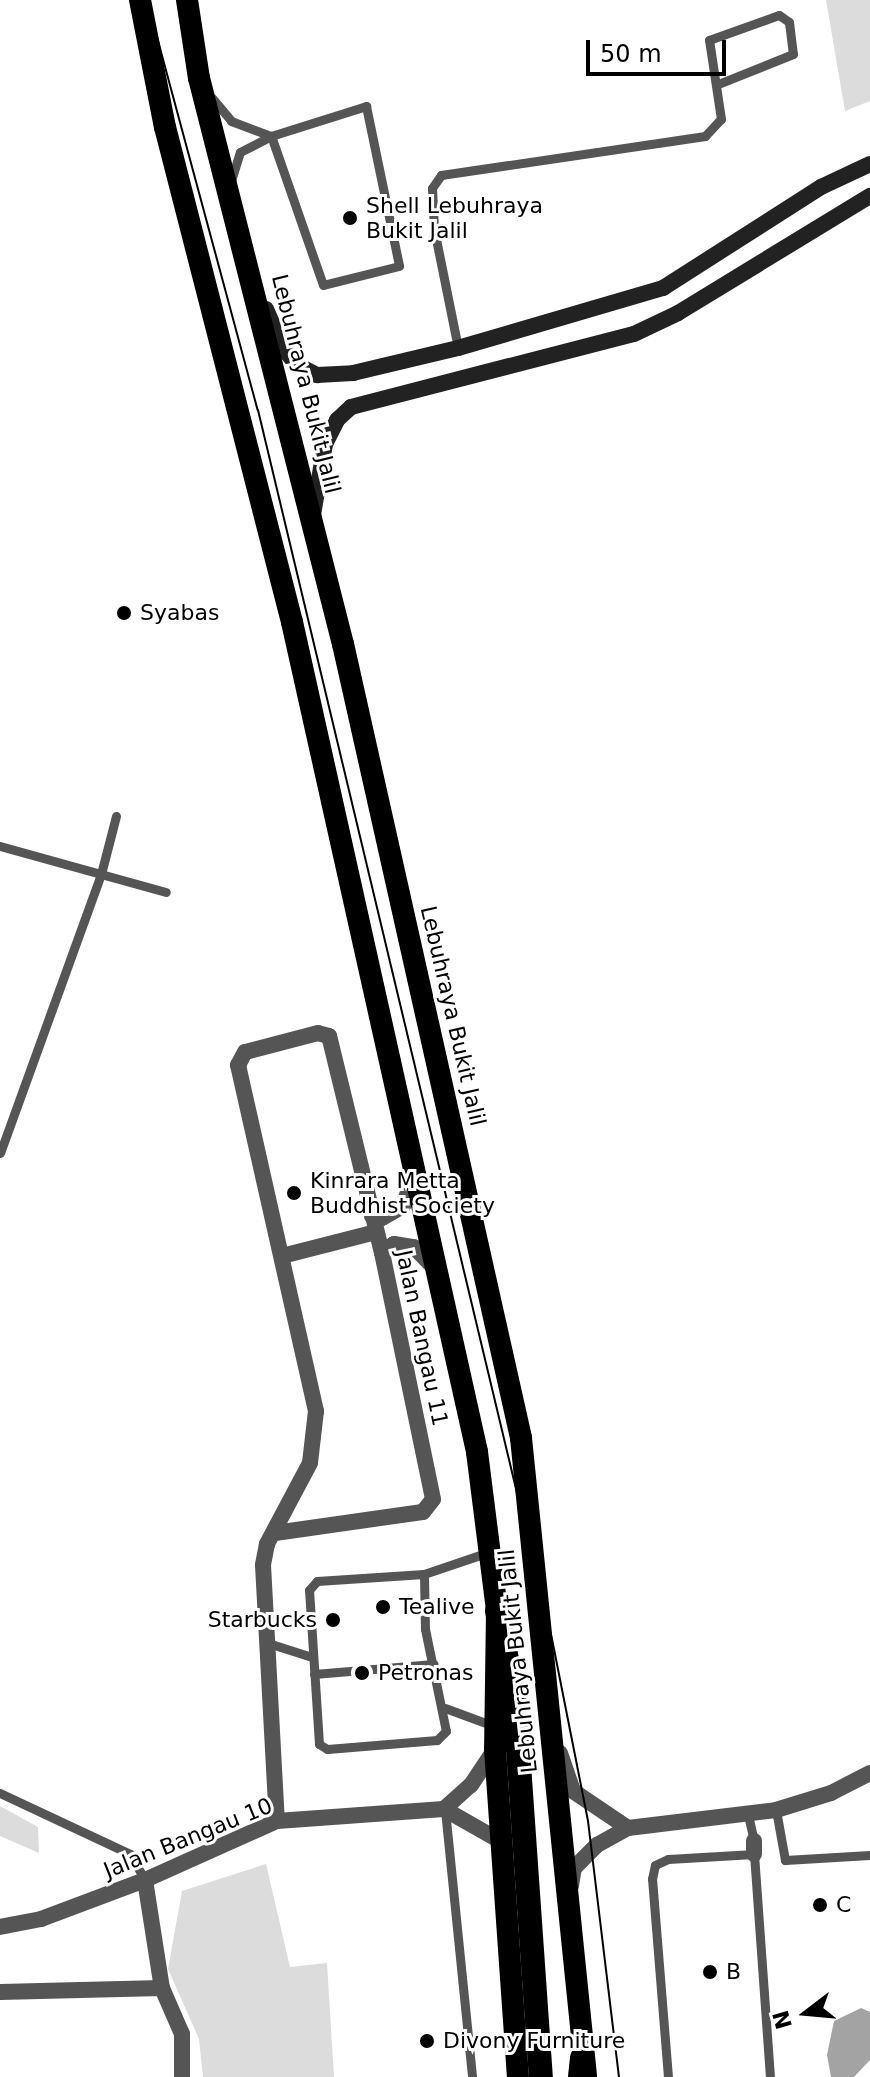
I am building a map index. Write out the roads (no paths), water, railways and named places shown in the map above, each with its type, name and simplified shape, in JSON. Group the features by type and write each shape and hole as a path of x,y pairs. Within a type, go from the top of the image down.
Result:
{"highway":[{"name":"Lebuhraya Bukit Jalil","path":"140,0 165,127 292,622 477,1452 497,1611 495,1738 518,2077"},
{"name":"Lebuhraya Bukit Jalil","path":"187,0 199,78 313,516 521,1438 569,1896 583,2071"},
{"path":"497,1611 514,1693 541,2077"}],"main road":[{"path":"254,283 283,348 296,364 317,375 353,373 458,348 663,288 821,187 870,164"},
{"path":"313,516 325,444 337,420 351,407 634,334 678,313 870,196"},
{"path":"458,348 466,377"}],"street":[{"name":"Jalan Bangau 11","path":"318,1033 329,1036 382,1253 433,1499 429,1510 275,1533 310,1463 316,1411 238,1065 245,1052 318,1033"},
{"path":"282,1256 374,1224 403,1206 416,1169"},
{"path":"382,1253 394,1244 414,1247 438,1272"},
{"path":"275,1533 263,1565 277,1821"},
{"path":"549,1708 573,1791 628,1828"},
{"path":"495,1738 471,1785 444,1809 502,1842"},
{"path":"569,1896 574,1868 597,1845 628,1828 776,1810 831,1793 870,1773"},
{"name":"Jalan Bangau 10","path":"0,1927 41,1919 145,1880 277,1821 444,1809"},
{"path":"145,1880 162,1988 182,2034 182,2077"},
{"path":"0,1992 162,1988"}],"lane":[{"path":"458,348 434,229 432,188 441,175 705,136 721,119 709,40 779,15 789,22 793,54 718,84"},
{"path":"199,78 231,121 271,136"},
{"path":"229,190 240,152 271,136 366,106 399,266 323,285 271,136"},
{"path":"0,1153 101,874 116,816"},
{"path":"0,846 166,892"},
{"path":"424,1574 425,1629 445,1708 446,1731 437,1740 327,1749 319,1744 309,1590 317,1581 424,1574 491,1552"},
{"path":"268,1643 312,1657"},
{"path":"314,1674 434,1664"},
{"path":"445,1708 495,1738"},
{"path":"0,1793 130,1854 145,1880"},
{"path":"444,1809 472,2077"},
{"path":"776,1810 785,1860 870,1855"},
{"path":"748,1815 754,1848 770,2077"},
{"path":"668,2077 652,1879 655,1865 668,1859 754,1848"}],"tram line":[{"path":"147,0 258,410 552,1639 588,1821 619,2077"}],"place":[{"name":"Shell Lebuhraya Bukit Jalil","path":"350,218"},
{"name":"Syabas","path":"124,613"},
{"name":"Kinrara Metta Buddhist Society","path":"294,1193"},
{"name":"Tealive","path":"383,1607"},
{"name":"Starbucks","path":"333,1620"},
{"name":"Petronas","path":"362,1673"},
{"name":"C","path":"820,1905"},
{"name":"B","path":"710,1972"},
{"name":"Divony Furniture","path":"427,2041"}]}
